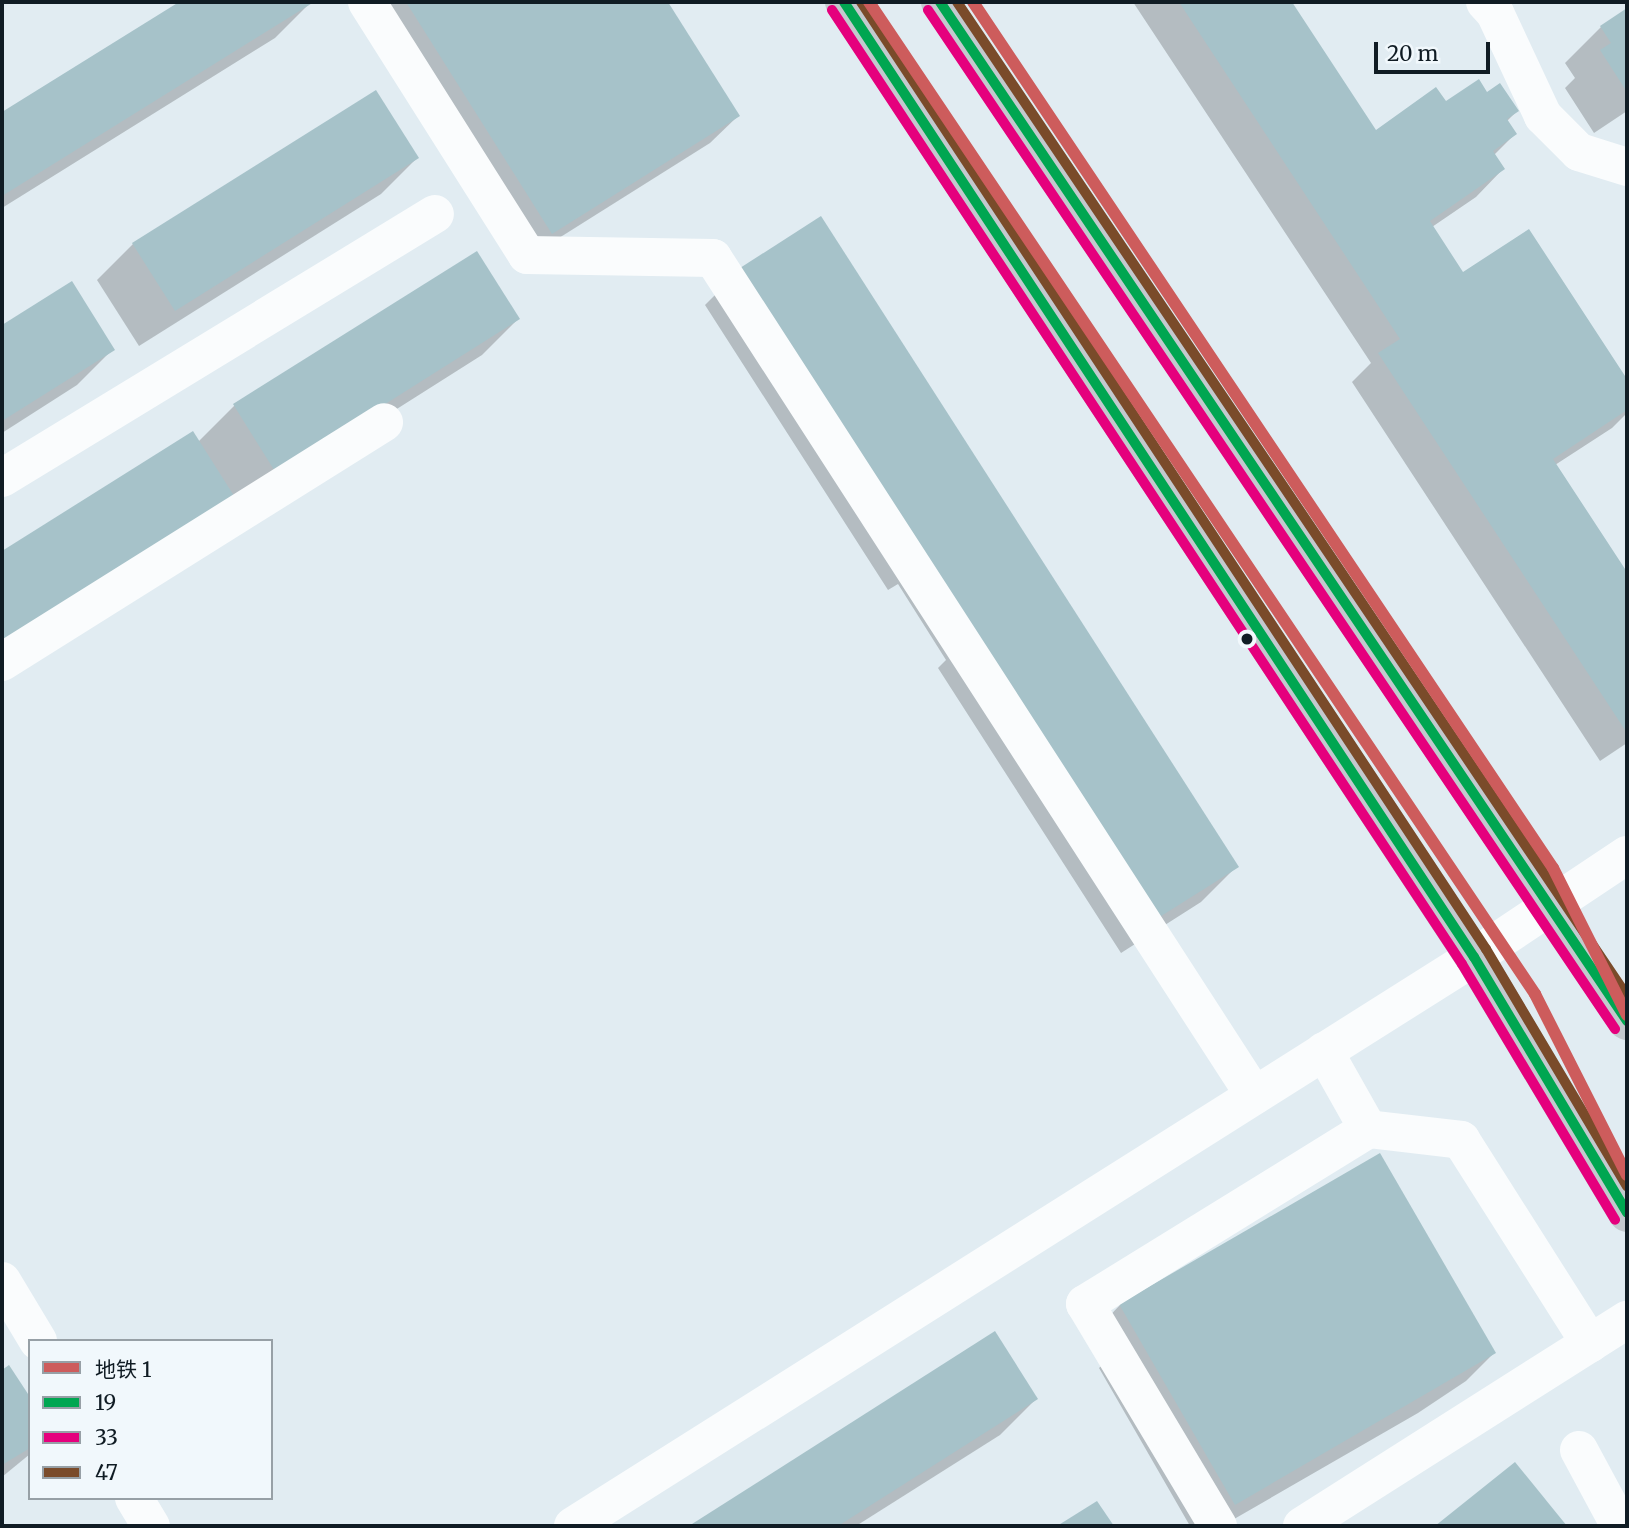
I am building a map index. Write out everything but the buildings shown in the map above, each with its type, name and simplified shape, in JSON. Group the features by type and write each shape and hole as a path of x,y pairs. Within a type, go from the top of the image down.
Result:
{"main road":[{"path":"844,2 1474,957 1627,1213"},
{"path":"940,2 1552,905 1627,1021"}],"street":[{"path":"367,2 527,256 713,258 1254,1095"},
{"path":"1485,2 1495,12 1543,116 1579,152 1627,167"},
{"path":"2,478 435,214"},
{"path":"2,662 384,422"},
{"path":"573,1526 1474,957 1627,855"},
{"path":"1324,1051 1368,1129"},
{"path":"1218,1526 1085,1304 1368,1129 1461,1140 1590,1343"},
{"path":"2,1281 37,1339"},
{"path":"1302,1526 1627,1320"},
{"path":"1579,1450 1620,1526"},
{"path":"135,1500 151,1526"}],"metro line":[{"name":"1","path":"869,2 1535,994 1627,1175"},
{"name":"1","path":"973,2 1553,868 1627,1015"}],"transit line":[{"name":"19","path":"844,2 1474,957 1627,1213"},
{"name":"47","path":"861,2 1486,949 1627,1186"},
{"name":"19","path":"940,2 1627,1021"},
{"name":"47","path":"957,2 1627,996"},
{"name":"33","path":"832,10 1462,964 1615,1220"},
{"name":"33","path":"928,10 1615,1029"}]}
